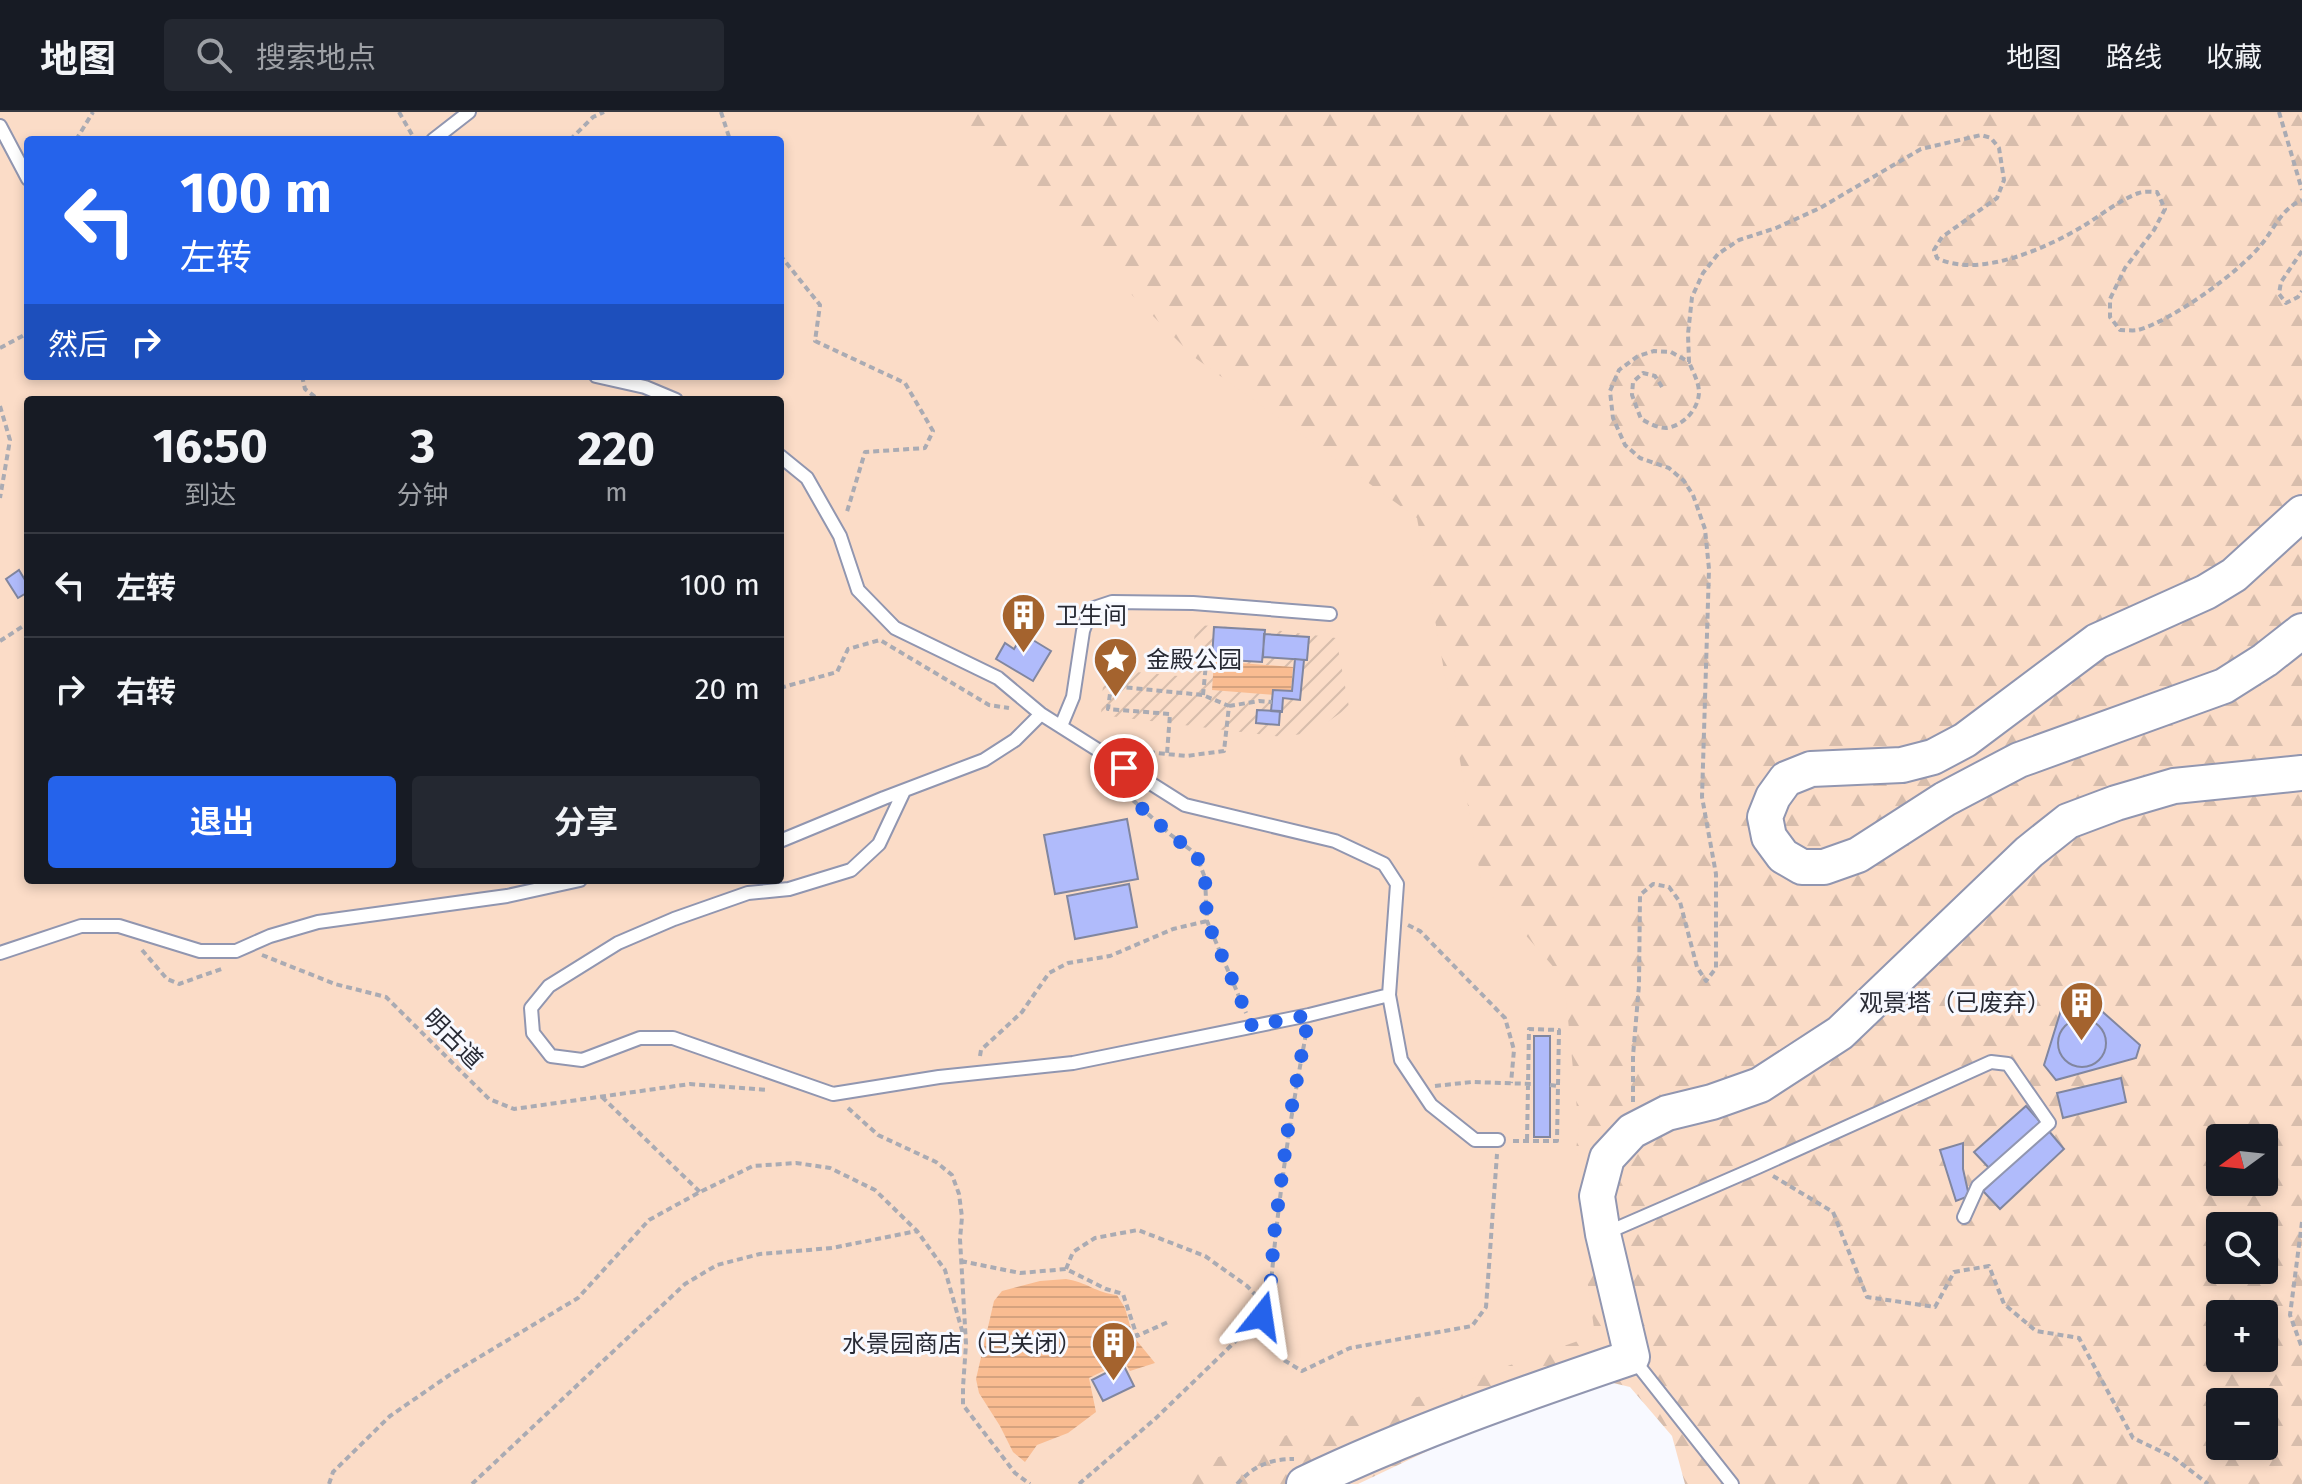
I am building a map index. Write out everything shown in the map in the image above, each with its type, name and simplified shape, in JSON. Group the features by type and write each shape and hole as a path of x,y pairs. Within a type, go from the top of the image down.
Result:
{"street":[{"path":"2302,513 2234,575 2206,592 2097,641 1965,740 1933,757 1902,765 1811,769 1786,779 1773,797 1765,817 1769,837 1783,856 1802,867 1824,867 1858,855 1945,799 2019,760 2224,686 2302,631"},
{"path":"1304,1472 1367,1454 1475,1411 1632,1357 1597,1196 1607,1158 1632,1131 1667,1113 1712,1102 1760,1085 1840,1033 2029,852 2068,821 2174,786 2302,773"}],"lane":[{"path":"438,136 469,112"},
{"path":"0,126 24,171"},
{"path":"614,380 666,396"},
{"path":"784,459 807,478 840,536 858,590 895,628 998,678 1041,714 1185,805 1335,841 1384,864 1397,884 1389,995 1401,1060 1431,1105 1475,1140 1498,1140"},
{"path":"1061,726 1073,697 1083,631 1091,609 1112,602 1193,603 1330,614"},
{"path":"784,839 984,760 1015,740 1041,714"},
{"path":"904,791 879,844 851,870 789,889 748,893 618,943 549,986 531,1008 533,1033 551,1056 582,1060 640,1038 673,1038 833,1094 1073,1063 1309,1015 1389,995"},
{"path":"0,953 81,926 119,926 200,951 236,951 270,936 318,922 507,896 562,884"},
{"path":"1603,1234 1991,1062 2008,1064 2049,1123 1978,1186 1964,1217"},
{"path":"1632,1357 1732,1484"}],"path":[{"path":"79,136 94,112"},
{"path":"399,112 413,136"},
{"path":"574,136 593,117 604,112"},
{"path":"721,112 729,136"},
{"path":"2279,112 2302,190"},
{"path":"1662,387 1655,376 1643,373 1633,382 1632,395 1641,419 1653,426 1666,428 1688,418 1696,406 1699,393 1697,380 1689,362 1692,297 1703,273 1718,254 1732,245 1820,208 1921,149 1981,135 1991,138 1999,148 2004,180 1997,198 1942,237 1934,250 1937,258 1950,265 1982,264 2013,258 2070,234 2140,192 2157,192 2165,209 2154,230 2125,268 2110,299 2110,317 2120,330 2136,331 2173,314 2232,273 2260,246 2289,205 2302,200"},
{"path":"2302,251 2281,282 2279,294 2286,303 2302,291"},
{"path":"784,260 820,305 815,341 905,383 933,431 925,448 865,452 840,536"},
{"path":"0,348 24,335"},
{"path":"1624,1111 1634,1102 1640,895 1653,884 1669,887 1680,902 1697,967 1706,981 1716,968 1716,874 1702,797 1709,569 1705,529 1693,495 1684,481 1669,468 1640,458 1625,445 1613,418 1610,391 1619,370 1638,356 1654,351 1671,352 1689,362"},
{"path":"303,380 305,389 314,396"},
{"path":"0,406 10,440 0,498"},
{"path":"0,641 24,626"},
{"path":"784,687 837,672 848,649 880,640 989,705"},
{"path":"1203,695 1207,653 1212,653"},
{"path":"1167,754 1170,714 1108,709 1111,686 1203,695 1229,706 1272,702"},
{"path":"1108,758 1125,749 1186,756 1224,751 1229,706"},
{"path":"1124,768 1120,778 1123,791 1196,854 1205,878 1207,921 1252,1026"},
{"path":"1395,918 1420,931 1505,1018 1514,1050 1511,1083"},
{"path":"979,1073 981,1050 1022,1012 1049,973 1068,963 1110,956 1173,929 1207,921"},
{"path":"141,949 167,979 179,984 233,964"},
{"name":"明古道","path":"260,954 335,984 386,997 489,1099 514,1109 690,1084 770,1090"},
{"path":"1079,1484 1155,1419 1269,1309 1274,1235 1289,1122 1309,1015"},
{"path":"1262,1316 1282,1359 1302,1371 1350,1348 1472,1326 1486,1307 1498,1140 1527,1141 1557,1141 1559,1030 1529,1029 1527,1141"},
{"path":"1420,1088 1472,1082 1534,1084"},
{"path":"1550,1085 1558,1086"},
{"path":"833,1094 878,1135 936,1162 952,1175 959,1194 962,1217 960,1239 966,1344 963,1405 1015,1473 1030,1484"},
{"path":"602,1097 700,1192"},
{"path":"329,1484 333,1472 390,1416 451,1374 578,1298 649,1220 753,1166 796,1163 830,1168 875,1190 917,1231 945,1270 966,1344"},
{"path":"1758,1167 1833,1212 1867,1297 1935,1307 1954,1272 1989,1266 2004,1304 2036,1331 2079,1338 2133,1438 2173,1457 2208,1484"},
{"path":"2302,1222 2290,1315 2302,1348"},
{"path":"1066,1269 1073,1252 1095,1238 1138,1230 1205,1256 1247,1286 1269,1309"},
{"path":"472,1484 685,1284 717,1265 760,1254 832,1248 917,1231"},
{"path":"961,1261 1020,1273 1066,1269 1123,1294 1137,1336 1168,1322"},
{"path":"1237,1484 1250,1470 1267,1461 1291,1458 1304,1472"}],"green space":[{"path":"0,112 2302,112 2302,1484 1685,1484 1672,1436 1630,1387 1609,1382 1453,1439 1358,1484 0,1484"},
{"name":"金殿公园","path":"0,112 949,112 1194,357 1417,518 1482,885 1564,979 1579,1129 1576,1149 1584,1182 1580,1230 1595,1335 1428,1394 1209,1460 1177,1484 0,1484"},
{"path":"1196,625 1266,629 1336,638 1349,707 1313,732 1283,737 1101,715 1104,669 1189,677"}],"shaded area":[{"path":"1214,661 1293,667 1291,691 1274,690 1274,695 1212,690"},
{"path":"1066,1279 1117,1295 1125,1308 1133,1336 1155,1363 1130,1371 1124,1361 1089,1378 1096,1412 1068,1433 1037,1445 1025,1462 1013,1452 979,1393 976,1379 994,1301 1002,1291 1040,1281"}],"building":[{"path":"19,570 24,578 24,594 18,598 6,579"},
{"path":"1214,627 1265,630 1262,662 1212,659"},
{"name":"卫生间","path":"1023,634 1051,651 1033,681 996,659 1005,643 1014,649"},
{"path":"1264,634 1309,637 1307,660 1263,657"},
{"path":"1295,659 1304,660 1300,700 1283,698 1282,712 1271,711 1273,690 1292,691"},
{"path":"1257,710 1280,711 1279,725 1256,723"},
{"path":"1127,819 1138,879 1055,894 1044,835"},
{"path":"1129,884 1137,927 1075,939 1067,896"},
{"path":"2078,990 2140,1045 2136,1058 2056,1080 2044,1065 2066,994"},
{"name":"观景塔（已废弃）","path":"2082,1019 2099,1026 2106,1043 2099,1060 2082,1067 2065,1060 2058,1043 2065,1026"},
{"path":"1534,1036 1550,1036 1550,1137 1534,1137"},
{"path":"2121,1078 2126,1102 2063,1118 2057,1093"},
{"path":"2026,1106 2041,1123 1990,1169 1974,1152"},
{"path":"2048,1130 2064,1149 2000,1209 1983,1191"},
{"path":"1963,1143 1963,1169 1969,1196 1956,1201 1940,1150"},
{"name":"水景园商店（已关闭）","path":"1123,1364 1134,1386 1103,1401 1092,1380"}],"place":[{"name":"卫生间","path":"1024,655"},
{"name":"金殿公园","path":"1115,699"},
{"name":"观景塔（已废弃）","path":"2082,1042"},
{"name":"水景园商店（已关闭）","path":"1113,1383"}],"route":[{"path":"1124,768 1120,778 1123,791 1196,854 1205,878 1207,921 1252,1026 1309,1015 1289,1122 1274,1235 1269,1309 1262,1316"}]}
